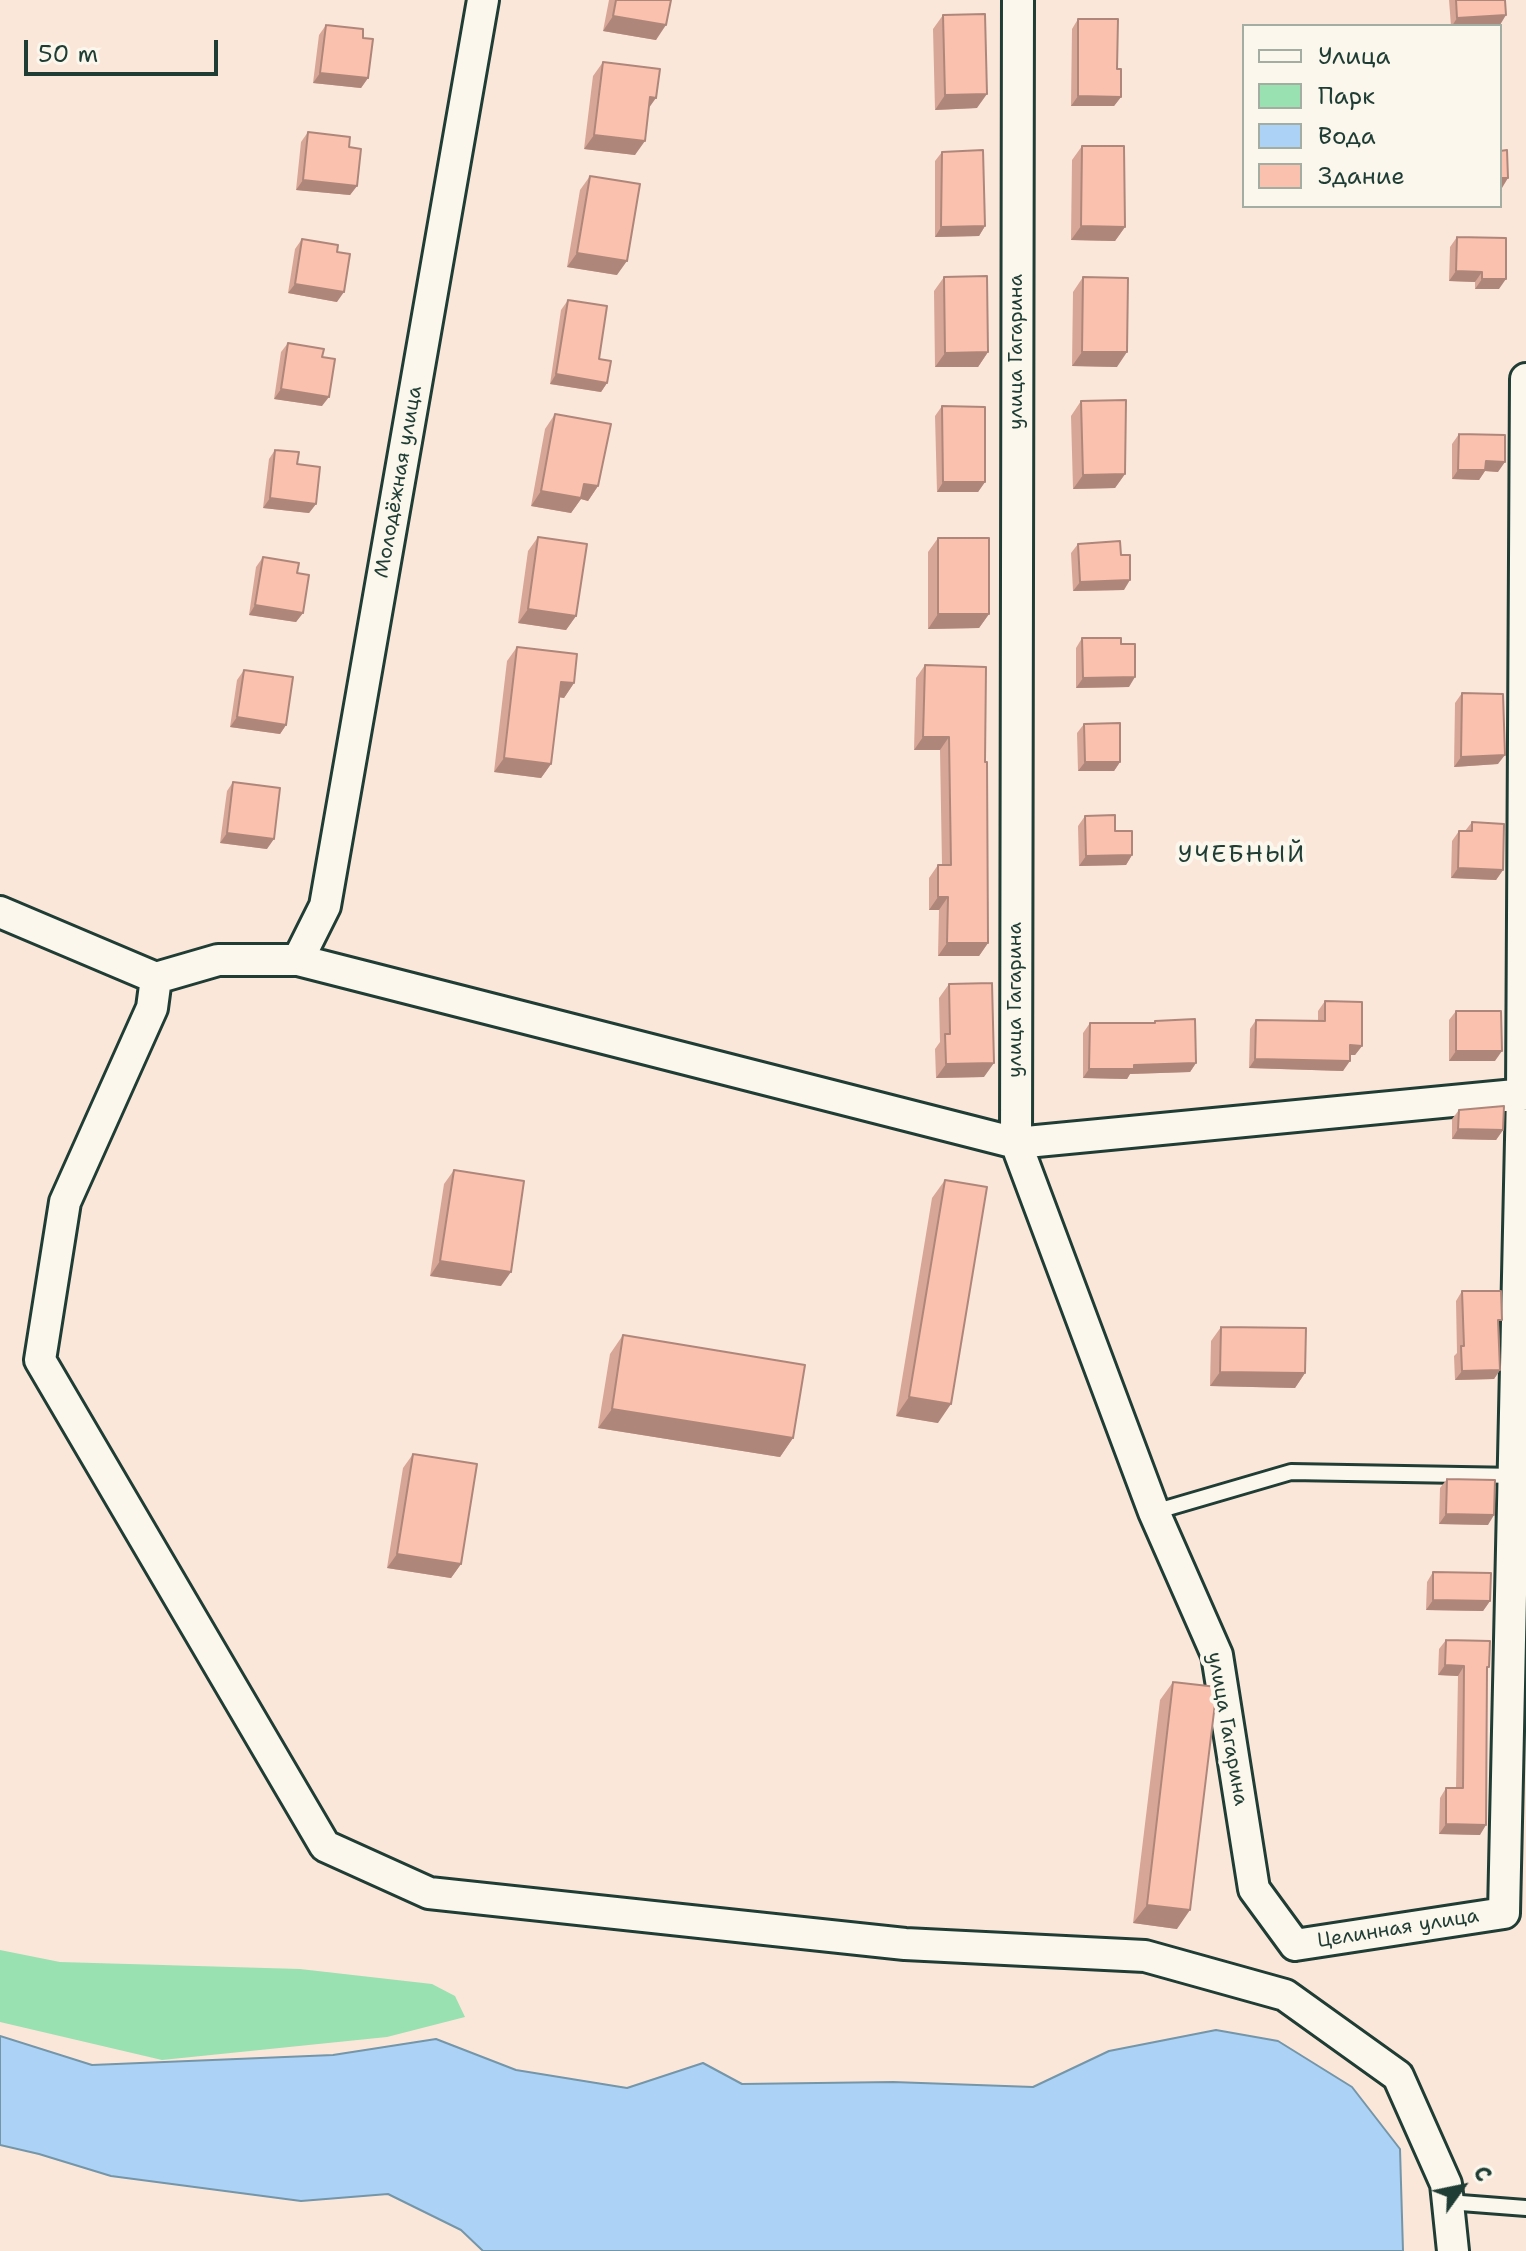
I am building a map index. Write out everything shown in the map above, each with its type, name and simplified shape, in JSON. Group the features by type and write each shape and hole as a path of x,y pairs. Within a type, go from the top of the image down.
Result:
{"street":[{"name":"Молодёжная улица","path":"298,960 325,906 483,0"},
{"name":"улица Гагарина","path":"1018,0 1016,1143 1154,1512 1217,1655 1254,1889 1295,1945"},
{"name":"Целинная улица","path":"1295,1945 1504,1913 1520,1476 1526,379"},
{"path":"0,912 156,978 218,960 298,960 1016,1143 1524,1094"},
{"path":"156,978 152,1008 65,1202 40,1360 325,1846 429,1893 905,1944 1145,1956 1285,1995 1398,2076 1446,2184 1453,2251"},
{"path":"1285,1995 1295,1945"}],"lane":[{"path":"1154,1512 1291,1472 1520,1476"},
{"path":"1448,2202 1526,2208"}],"green space":[{"path":"0,1950 60,1962 300,1969 432,1984 455,1996 465,2017 387,2037 162,2060 0,2022"}],"water":[{"path":"1216,2030 1278,2041 1352,2087 1400,2149 1403,2251 483,2251 461,2230 388,2194 301,2201 111,2176 0,2145 0,2036 92,2065 333,2055 436,2039 516,2070 627,2088 703,2063 742,2084 893,2082 1033,2087 1109,2051"}],"building":[{"path":"616,0 671,0 666,25 613,16"},
{"path":"1456,0 1505,0 1506,15 1457,18"},
{"path":"985,14 987,94 945,95 943,15"},
{"path":"1078,19 1118,19 1117,69 1121,69 1121,97 1078,96"},
{"path":"326,25 363,29 363,38 373,39 368,78 320,73"},
{"path":"603,62 660,69 656,98 650,97 645,141 594,135"},
{"path":"308,132 350,137 349,147 361,149 357,186 303,180"},
{"path":"1082,146 1124,146 1125,227 1081,226"},
{"path":"983,150 985,226 941,227 942,152"},
{"path":"1507,150 1508,178 1502,178 1502,151"},
{"path":"590,176 640,184 627,261 577,253"},
{"path":"1457,237 1506,238 1506,279 1482,279 1482,272 1456,271"},
{"path":"302,239 338,245 337,252 350,254 344,292 295,284"},
{"path":"987,276 988,352 945,353 944,277"},
{"path":"1083,277 1128,278 1127,352 1082,352"},
{"path":"568,300 607,306 599,359 611,361 607,383 556,374"},
{"path":"288,343 324,349 322,357 335,359 329,397 281,389"},
{"path":"1126,400 1125,474 1083,475 1081,401"},
{"path":"942,406 985,407 985,482 943,482"},
{"path":"555,414 611,424 598,486 584,484 581,498 541,491"},
{"path":"1459,434 1505,435 1505,462 1486,461 1485,470 1458,470"},
{"path":"275,450 299,452 297,464 320,467 316,504 270,498"},
{"path":"538,537 587,544 576,616 528,609"},
{"path":"938,538 989,538 989,614 938,614"},
{"path":"1120,541 1121,555 1130,555 1130,580 1080,582 1078,544"},
{"path":"263,557 299,563 297,573 309,575 303,613 255,605"},
{"path":"1082,638 1121,638 1121,644 1135,644 1135,677 1083,678"},
{"path":"517,647 577,654 574,683 561,682 551,764 504,758"},
{"path":"925,665 986,667 988,943 947,943 948,897 938,897 938,865 951,865 949,737 923,737"},
{"path":"244,670 293,677 286,725 237,717"},
{"path":"1462,693 1503,694 1505,755 1461,757"},
{"path":"1120,723 1120,762 1085,762 1084,724"},
{"path":"233,782 280,788 274,839 227,833"},
{"path":"1115,815 1115,831 1132,831 1132,855 1086,856 1085,816"},
{"path":"1472,822 1504,824 1503,870 1458,868 1459,831 1472,831"},
{"path":"992,983 994,1063 946,1064 945,1034 950,1034 949,984"},
{"path":"1325,1001 1362,1002 1362,1046 1350,1045 1350,1061 1255,1059 1256,1020 1325,1021"},
{"path":"1456,1011 1501,1011 1502,1051 1456,1051"},
{"path":"1195,1019 1196,1063 1134,1065 1134,1069 1089,1069 1090,1023 1155,1023"},
{"path":"1504,1106 1503,1130 1458,1129 1459,1110"},
{"path":"454,1170 524,1181 511,1272 440,1261"},
{"path":"945,1180 987,1187 951,1404 909,1397"},
{"path":"1462,1291 1501,1291 1502,1320 1498,1320 1500,1370 1462,1371"},
{"path":"1221,1327 1306,1328 1305,1373 1220,1372"},
{"path":"623,1335 805,1365 793,1438 612,1409"},
{"path":"413,1454 477,1464 461,1564 397,1554"},
{"path":"1447,1479 1495,1480 1494,1515 1446,1514"},
{"path":"1433,1572 1491,1573 1490,1601 1433,1600"},
{"path":"1446,1640 1490,1641 1487,1667 1486,1825 1446,1824 1446,1788 1463,1788 1464,1666 1445,1665"},
{"path":"1173,1682 1217,1687 1190,1910 1147,1905"}],"district":[{"name":"УЧЕБНЫЙ","path":"1242,856"}]}
